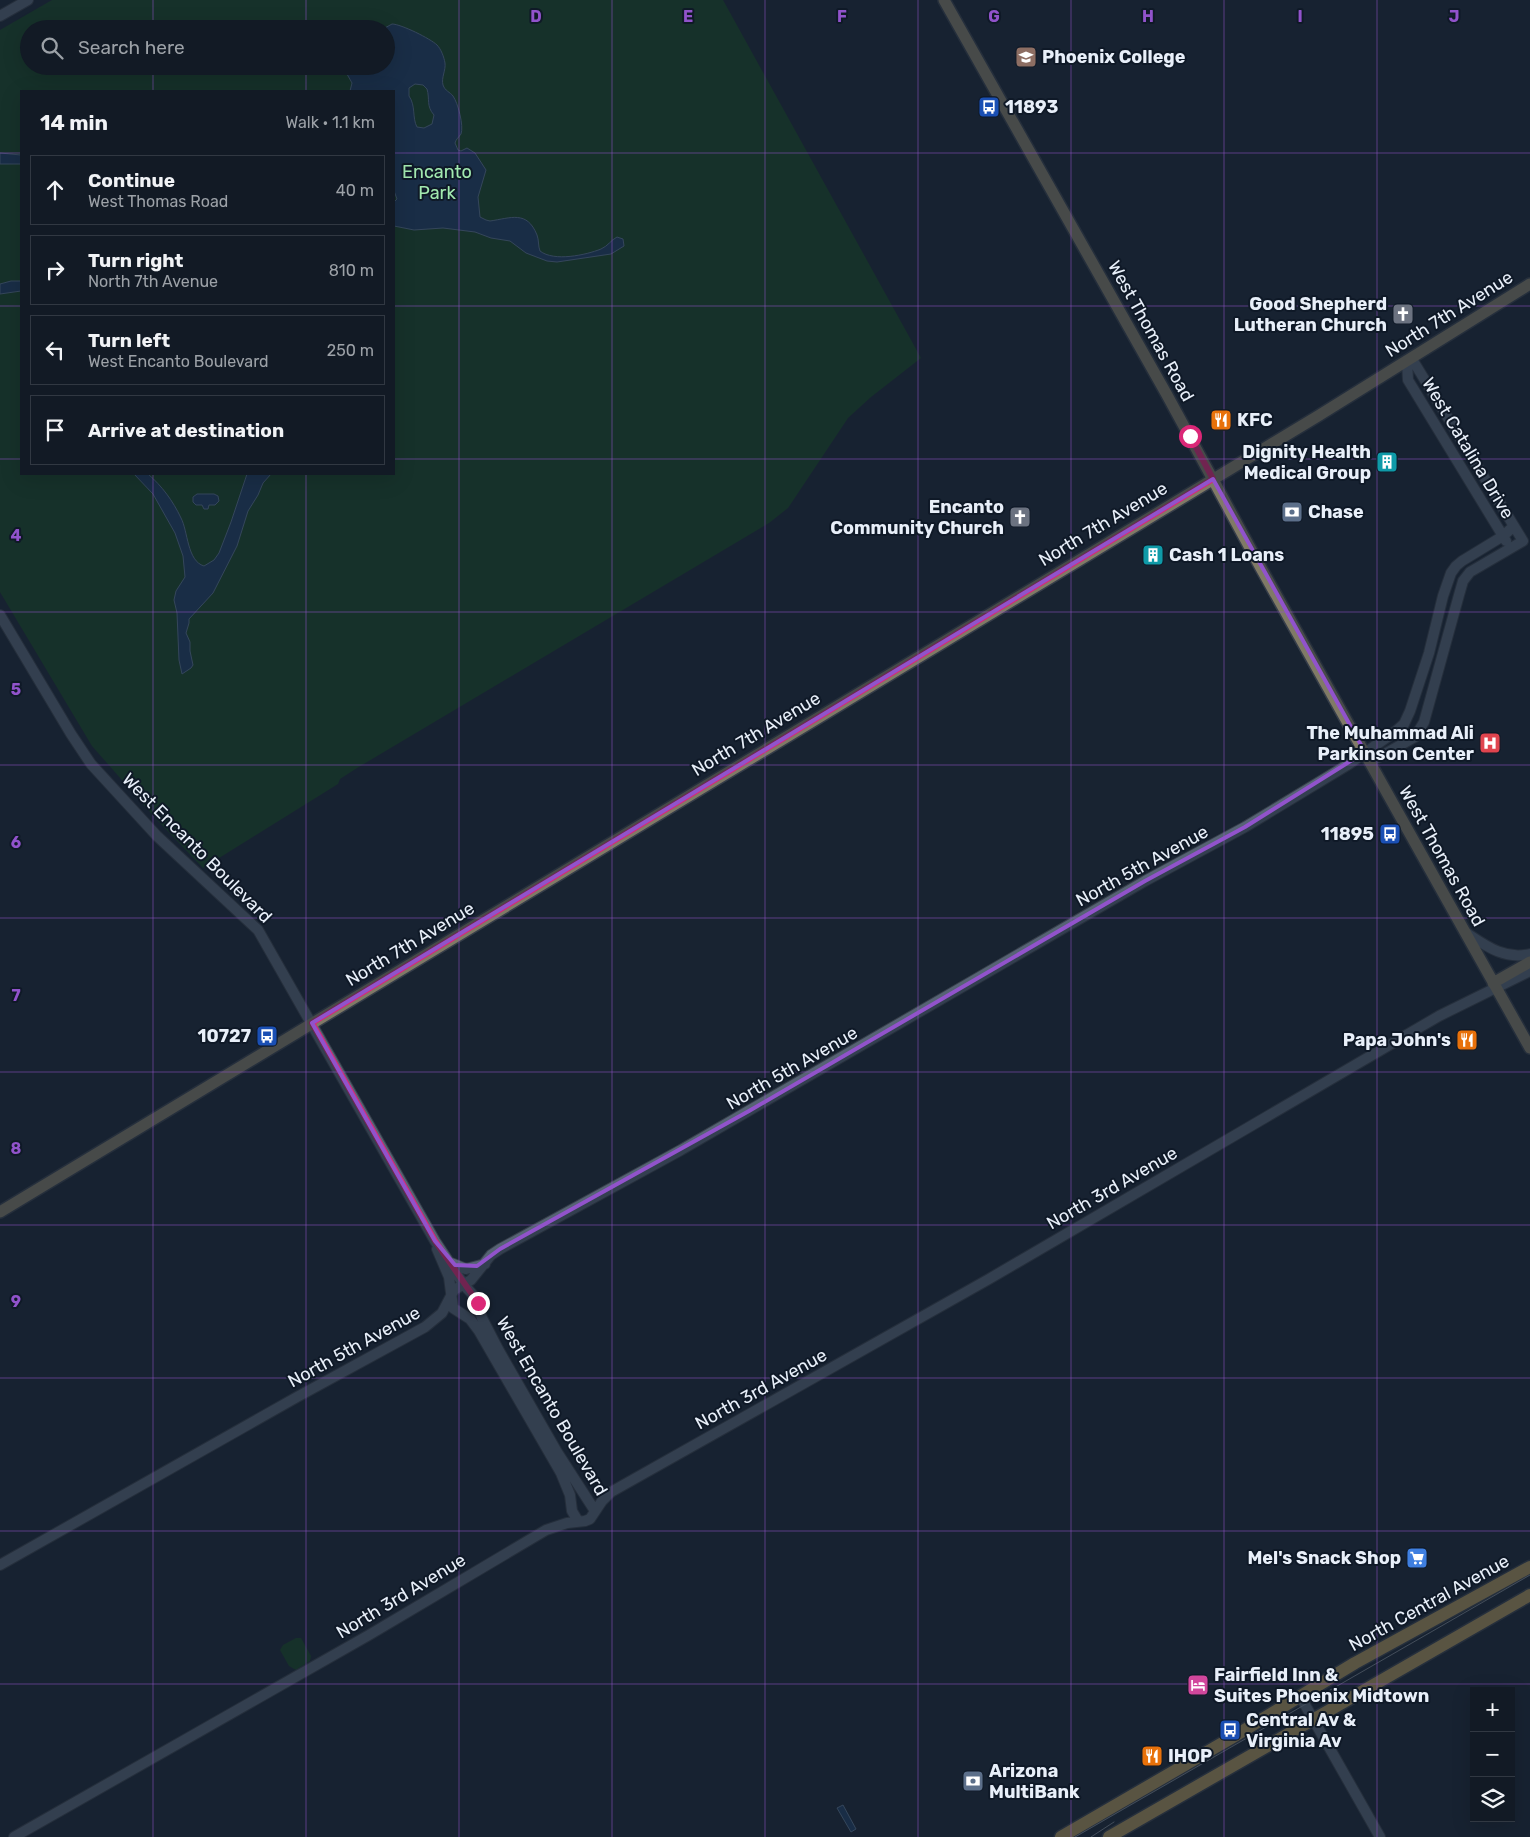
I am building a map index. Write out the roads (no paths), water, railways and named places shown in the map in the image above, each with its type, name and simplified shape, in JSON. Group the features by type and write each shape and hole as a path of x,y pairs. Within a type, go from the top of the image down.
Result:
{"main road":[{"name":"West Thomas Road","path":"944,0 1172,402 1367,757 1530,1048"},
{"name":"North 7th Avenue","path":"0,1212 1213,479 1530,284"},
{"path":"1495,985 1530,962"},
{"name":"North Central Avenue","path":"1061,1837 1303,1702 1404,1635 1530,1567"},
{"path":"1109,1837 1530,1595"}],"street":[{"path":"0,16 28,0"},
{"name":"West Catalina Drive","path":"1409,360 1522,541"},
{"name":"West Catalina Drive","path":"1409,360 1408,380 1510,548"},
{"name":"North 5th Avenue","path":"1367,757 1404,724 1423,672 1448,582 1456,566 1503,536 1514,526"},
{"name":"North 5th Avenue","path":"0,1564 426,1327 442,1313 454,1290 472,1279 491,1255 500,1249 681,1150 1145,882 1246,828 1367,757 1404,744 1415,737 1424,722 1463,581 1466,576 1522,541"},
{"path":"1441,607 1454,610"},
{"name":"West Encanto Boulevard","path":"0,615 83,754 156,836 258,930 435,1241 464,1284 476,1298 482,1318 498,1349 557,1452 595,1511"},
{"path":"1464,931 1504,954 1521,956 1530,954"},
{"name":"North 3rd Avenue","path":"14,1837 369,1635 554,1526 590,1519 602,1501 612,1492 981,1284 1431,1021 1495,985 1530,971"},
{"name":"West Encanto Boulevard","path":"435,1241 440,1258 449,1277 452,1304 455,1310 470,1319 475,1325 561,1473 570,1495 572,1511 578,1521"},
{"path":"451,1263 466,1269 485,1264"},
{"path":"1303,1702 1380,1837"}],"water":[{"path":"395,25 402,26 429,39 441,51 445,63 443,85 455,99 459,109 462,130 455,143 458,150 461,151 467,148 475,153 486,170 478,197 480,217 490,221 511,218 523,219 533,227 538,237 540,251 553,256 579,255 595,251 603,248 617,237 623,239 624,246 611,254 557,262 547,261 526,253 510,241 491,238 475,232 443,228 414,230 395,226 395,201 397,199 395,194 395,90 350,90 352,83 348,75 395,75","holes":["415,84 423,85 427,89 429,105 434,115 432,124 424,128 417,127 409,96 409,88"]},
{"path":"0,153 20,155 20,164 0,164"},
{"path":"20,281 20,291 0,294 0,284"},
{"path":"135,475 149,475 167,494 181,518 194,558 204,566 214,560 219,553 247,475 270,475 263,483 248,511 237,546 213,593 189,619 186,633 190,642 193,665 182,674 179,660 177,613 174,600 176,591 185,577 183,556 175,533 153,494"},
{"path":"197,494 214,494 218,496 219,501 215,505 209,505 208,509 204,509 202,505 196,505 193,502 193,497"},
{"path":"843,1805 856,1829 851,1832 837,1808"}],"tram line":[{"path":"1075,1837 1530,1575"},
{"path":"1091,1837 1114,1822"}],"place":[{"name":"Phoenix College","path":"1026,57"},
{"name":"11893","path":"989,107"},
{"name":"Good Shepherd Lutheran Church","path":"1403,314"},
{"name":"KFC","path":"1221,420"},
{"name":"Dignity Health Medical Group","path":"1387,462"},
{"name":"Chase","path":"1292,512"},
{"name":"Encanto Community Church","path":"1020,517"},
{"name":"Cash 1 Loans","path":"1153,555"},
{"name":"The Muhammad Ali Parkinson Center","path":"1490,743"},
{"name":"11895","path":"1390,834"},
{"name":"10727","path":"267,1036"},
{"name":"Papa John's","path":"1467,1040"},
{"name":"Mel's Snack Shop","path":"1417,1558"},
{"name":"Fairfield Inn & Suites Phoenix Midtown","path":"1198,1685"},
{"name":"Central Av & Virginia Av","path":"1230,1730"},
{"name":"IHOP","path":"1152,1756"},
{"name":"Arizona MultiBank","path":"973,1781"}],"park label":[{"name":"Encanto Park","path":"437,182"}]}
